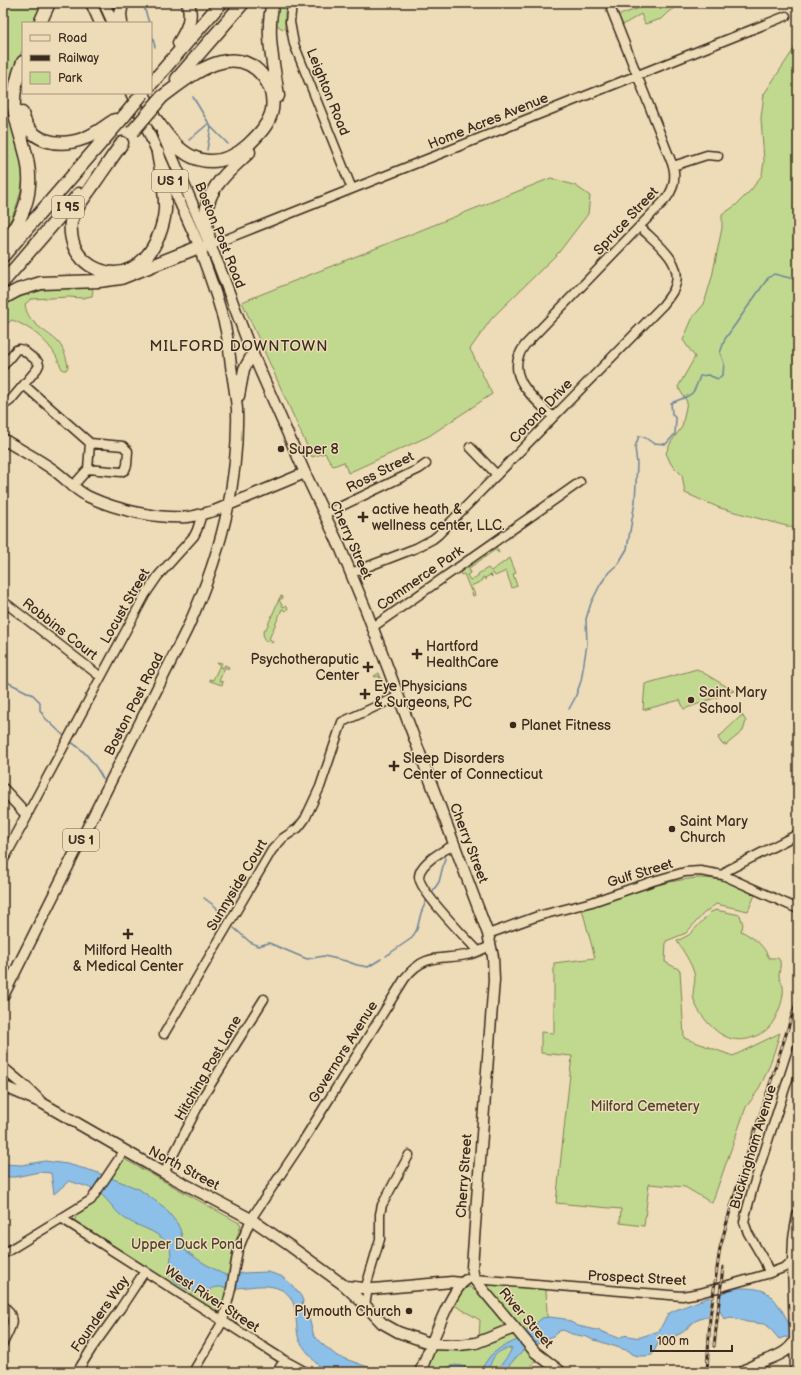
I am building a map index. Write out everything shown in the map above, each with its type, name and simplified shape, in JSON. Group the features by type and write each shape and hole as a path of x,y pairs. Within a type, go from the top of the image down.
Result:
{"highway":[{"path":"40,22 49,3"},
{"path":"121,22 120,14 122,3"},
{"path":"155,79 188,28 190,14 188,3"},
{"path":"155,79 220,3"},
{"name":"I 95","path":"3,282 243,3"},
{"path":"3,298 18,290 41,283 99,281 120,278 205,246 206,219 210,197 220,180 269,132 278,114 278,99 270,25 272,3"},
{"path":"156,120 175,144 186,154 206,161 220,161 236,155 249,143 265,127 272,112 272,94 266,80 256,69 237,61 212,64 194,73 162,97"},
{"path":"3,246 20,220 28,193 28,161 14,108 15,87 22,65"},
{"path":"22,83 20,94 23,119 30,131 43,139 59,143 80,140 125,115"},
{"name":"I 95","path":"3,256 143,94"},
{"path":"122,143 79,206 72,221 71,234 77,252 94,268 103,271 122,271 135,266 147,256 158,239 163,224 165,203 158,153"}],"main road":[{"path":"91,3 100,22"},
{"path":"104,3 113,22"},
{"name":"Boston Post Road","path":"3,996 192,618 215,560 229,504 234,468 240,382 244,369 253,354 239,322 228,288 158,153 131,94"},
{"name":"Boston Post Road","path":"144,94 205,246 215,292 226,331 237,408"},
{"name":"Cherry Street","path":"253,354 351,573 373,627 488,934 491,946 494,980 472,1267 474,1279"},
{"path":"240,382 253,374 264,379"},
{"path":"3,440 56,471 72,486 88,497 131,511 176,517 188,517 202,514 305,473"},
{"path":"3,789 27,815 3,859"},
{"path":"3,1068 42,1103"},
{"name":"North Street","path":"3,1086 42,1103 124,1151 251,1219 345,1286 382,1323 389,1328 432,1344 459,1345 476,1343 516,1330"},
{"path":"795,1372 794,1238 798,1215"},
{"name":"North Street","path":"345,1286 367,1289 406,1287 452,1282 461,1283 474,1279"},
{"name":"River Street","path":"474,1279 535,1352 561,1372"},
{"path":"420,1372 449,1304 461,1283"},
{"path":"743,1372 750,1367 790,1348 795,1339"},
{"path":"779,1354 789,1358 795,1372"}],"street":[{"name":"Leighton Road","path":"292,3 290,22 294,44 352,189"},
{"name":"Spruce Street","path":"553,417 528,393 522,385 517,367 520,353 525,345 640,227 670,193 675,179 673,166 611,9"},
{"name":"Home Acres Avenue","path":"205,246 786,16"},
{"path":"673,166 707,155 718,156"},
{"name":"Corona Drive","path":"351,573 416,548 433,539 663,305 674,289 676,276 675,266 672,260 640,227"},
{"path":"3,366 16,350 19,349 23,350 38,362 39,365 10,401 3,402"},
{"path":"24,385 90,443 124,446 128,450 127,465 125,470 121,472 88,469"},
{"path":"72,486 88,469 90,443"},
{"path":"470,447 497,475"},
{"name":"Ross Street","path":"325,514 419,469 426,464"},
{"name":"Commerce Park","path":"373,627 580,482"},
{"name":"Locust Street","path":"27,815 151,585 194,536 198,530 202,514"},
{"name":"Robbins Court","path":"3,601 101,678"},
{"name":"Sunnyside Court","path":"164,1034 272,850 283,838 298,828 305,819 320,786 341,723 399,696"},
{"path":"723,875 728,870 798,834"},
{"path":"455,845 442,850 431,859 420,873 419,877 430,898 478,951"},
{"name":"Gulf Street","path":"488,934 538,916 592,902 653,881 678,874 700,871 733,878 798,909"},
{"name":"Governors Avenue","path":"193,1372 223,1321 232,1289 238,1250 251,1219 303,1141 409,973 418,964 425,961 469,955 491,946"},
{"name":"Hitching Post Lane","path":"164,1173 204,1095 264,999"},
{"name":"Buckingham Avenue","path":"770,1273 748,1234 744,1222 753,1188 798,1048"},
{"path":"3,1254 91,1200 124,1151"},
{"path":"365,1305 367,1289 366,1284 380,1239 380,1214 382,1205 409,1155"},
{"name":"West River Street","path":"61,1218 284,1360 306,1372"},
{"name":"Prospect Street","path":"474,1279 682,1296 700,1293 770,1273 783,1268 795,1260"},
{"name":"Founders Way","path":"76,1372 146,1271"},
{"path":"3,1305 12,1316 13,1322 3,1343"},
{"path":"276,1372 284,1360"}],"green space":[{"path":"3,3 43,3 35,22 22,22 22,51 12,72 9,99 24,169 18,202 3,233"},
{"path":"278,3 288,3 285,12 285,28 283,29 278,26 275,21"},
{"path":"653,3 685,3 668,12 661,19 645,24 641,14 621,26 617,16"},
{"path":"798,43 798,529 720,508 685,493 682,475 671,464 666,453 671,442 682,427 687,402 678,387 695,357 683,340 693,317 704,304 712,277 722,228 722,215 736,205 751,190 762,175 764,161 761,118 764,94"},
{"path":"551,178 576,186 590,196 588,214 559,252 492,318 470,349 492,394 429,436 348,473 344,462 333,466 325,453 312,457 242,302"},
{"path":"60,288 91,288 93,290 92,296 82,298 69,297 31,299 25,304 26,311 33,321 61,346 68,367 66,370 63,370 48,344 31,330 12,320 5,325 3,329 3,308 9,303 23,296 44,290"},
{"path":"496,546 499,553 495,550 469,568 470,573 467,575 470,580 478,577 478,574 488,568 491,571 510,558 516,573 513,574 517,586 512,588 506,571 495,576 493,573 491,574 492,577 490,575 485,578 485,580 484,577 482,578 482,581 471,586 475,595 473,596 464,574 461,575 460,572"},
{"path":"282,596 283,598 279,600 283,607 286,606 288,608 286,611 282,609 269,639 273,641 272,643 264,640 263,632 267,627 280,597"},
{"path":"217,662 222,663 220,667 222,668 225,665 229,667 228,669 225,667 219,681 223,682 222,685 210,681 209,679 213,680 220,665"},
{"path":"697,669 734,691 684,709 680,700 643,710 645,684"},
{"path":"379,673 388,695 381,698 384,695 379,676 374,676"},
{"path":"742,715 746,721 743,731 726,745 722,744 718,738"},
{"name":"Milford Cemetery","path":"698,878 728,882 755,895 748,911 716,904 704,913 686,933 666,941 665,962 680,970 684,1038 733,1056 780,1033 763,1081 746,1107 712,1203 685,1187 649,1184 644,1226 620,1223 621,1209 556,1203 572,1056 541,1053 541,1032 554,1033 554,963 595,958 582,909 653,886 668,882"},
{"path":"716,910 740,915 743,925 741,931 758,942 769,958 778,958 780,961 779,976 783,986 783,992 781,1004 776,1017 769,1028 748,1039 732,1039 724,1036 717,1032 701,1014 693,997 695,976 693,969 677,941 689,935 711,912"},
{"name":"Upper Duck Pond","path":"124,1159 241,1224 230,1266 227,1296 223,1309 219,1314 75,1224 76,1216 91,1204 98,1196"},
{"path":"489,1283 546,1289 548,1339 540,1343 531,1352 530,1354 535,1360 530,1370 523,1367 521,1372 424,1372 433,1352 436,1350 479,1338 480,1320 454,1305 460,1293 467,1287 470,1287 475,1291"}],"water":[{"path":"45,1161 67,1164 93,1171 139,1189 164,1207 177,1223 186,1251 221,1273 226,1275 235,1275 242,1273 268,1272 281,1276 291,1284 301,1296 303,1301 302,1306 309,1318 314,1336 322,1344 337,1356 382,1372 340,1372 325,1369 319,1366 299,1340 292,1299 282,1290 270,1286 234,1288 218,1287 199,1293 190,1291 181,1286 170,1276 171,1254 167,1243 158,1235 124,1218 107,1200 93,1189 69,1181 54,1194 51,1173 39,1172 15,1177 3,1177 3,1164 22,1165"},
{"path":"738,1288 756,1289 769,1294 786,1317 790,1328 791,1338 785,1337 779,1339 768,1326 764,1324 747,1322 731,1317 724,1319 720,1311 695,1321 683,1332 658,1344 652,1355 638,1356 629,1351 563,1330 544,1339 536,1345 532,1340 503,1372 495,1372 508,1356 512,1348 502,1350 493,1358 488,1372 479,1372 490,1356 500,1348 515,1341 542,1318 550,1317 565,1319 578,1326 597,1330 619,1338 622,1336 641,1337 659,1331 668,1314 673,1311"},
{"path":"456,1365 466,1367 471,1372 436,1372 439,1369"}],"pier":[{"path":"721,1292 718,1314 708,1317 711,1295"}],"waterway":[{"path":"143,3 149,22"},
{"path":"152,36 155,47"},
{"path":"193,97 211,127 228,144"},
{"path":"189,140 209,123"},
{"path":"207,150 211,127"},
{"path":"569,709 581,681 587,644 586,619 591,603 600,585 609,572 618,564 627,549 635,502 637,464 635,447 639,436 644,437 653,443 666,444 675,434 676,419 672,414 671,403 690,395 695,389 700,376 708,375 718,379 723,374 724,363 720,353 725,339 768,278 774,274 798,280"},
{"path":"3,680 33,695 40,702 40,710 45,718 63,735"},
{"path":"71,742 90,758 103,779"},
{"path":"432,892 439,882 446,854"},
{"path":"204,898 216,907 223,920"},
{"path":"386,956 412,938 417,929 421,913 427,899"},
{"path":"234,928 250,942 258,946 269,943 307,959 324,956 368,967 381,959"}],"railway":[{"path":"707,1372 710,1317 720,1248 747,1155 798,997"},
{"path":"714,1346 723,1267"}],"place":[{"name":"Super 8","path":"281,449"},
{"name":"active heath & wellness center, LLC.","path":"363,517"},
{"name":"Hartford HealthCare","path":"417,654"},
{"name":"Psychotheraputic Center","path":"368,667"},
{"name":"Eye Physicians & Surgeons, PC","path":"365,694"},
{"name":"Saint Mary School","path":"691,700"},
{"name":"Planet Fitness","path":"513,725"},
{"name":"Sleep Disorders Center of Connecticut","path":"394,766"},
{"name":"Saint Mary Church","path":"672,829"},
{"name":"Milford Health & Medical Center","path":"128,934"},
{"name":"Plymouth Church","path":"409,1311"}],"district":[{"name":"MILFORD DOWNTOWN","path":"239,346"}]}
